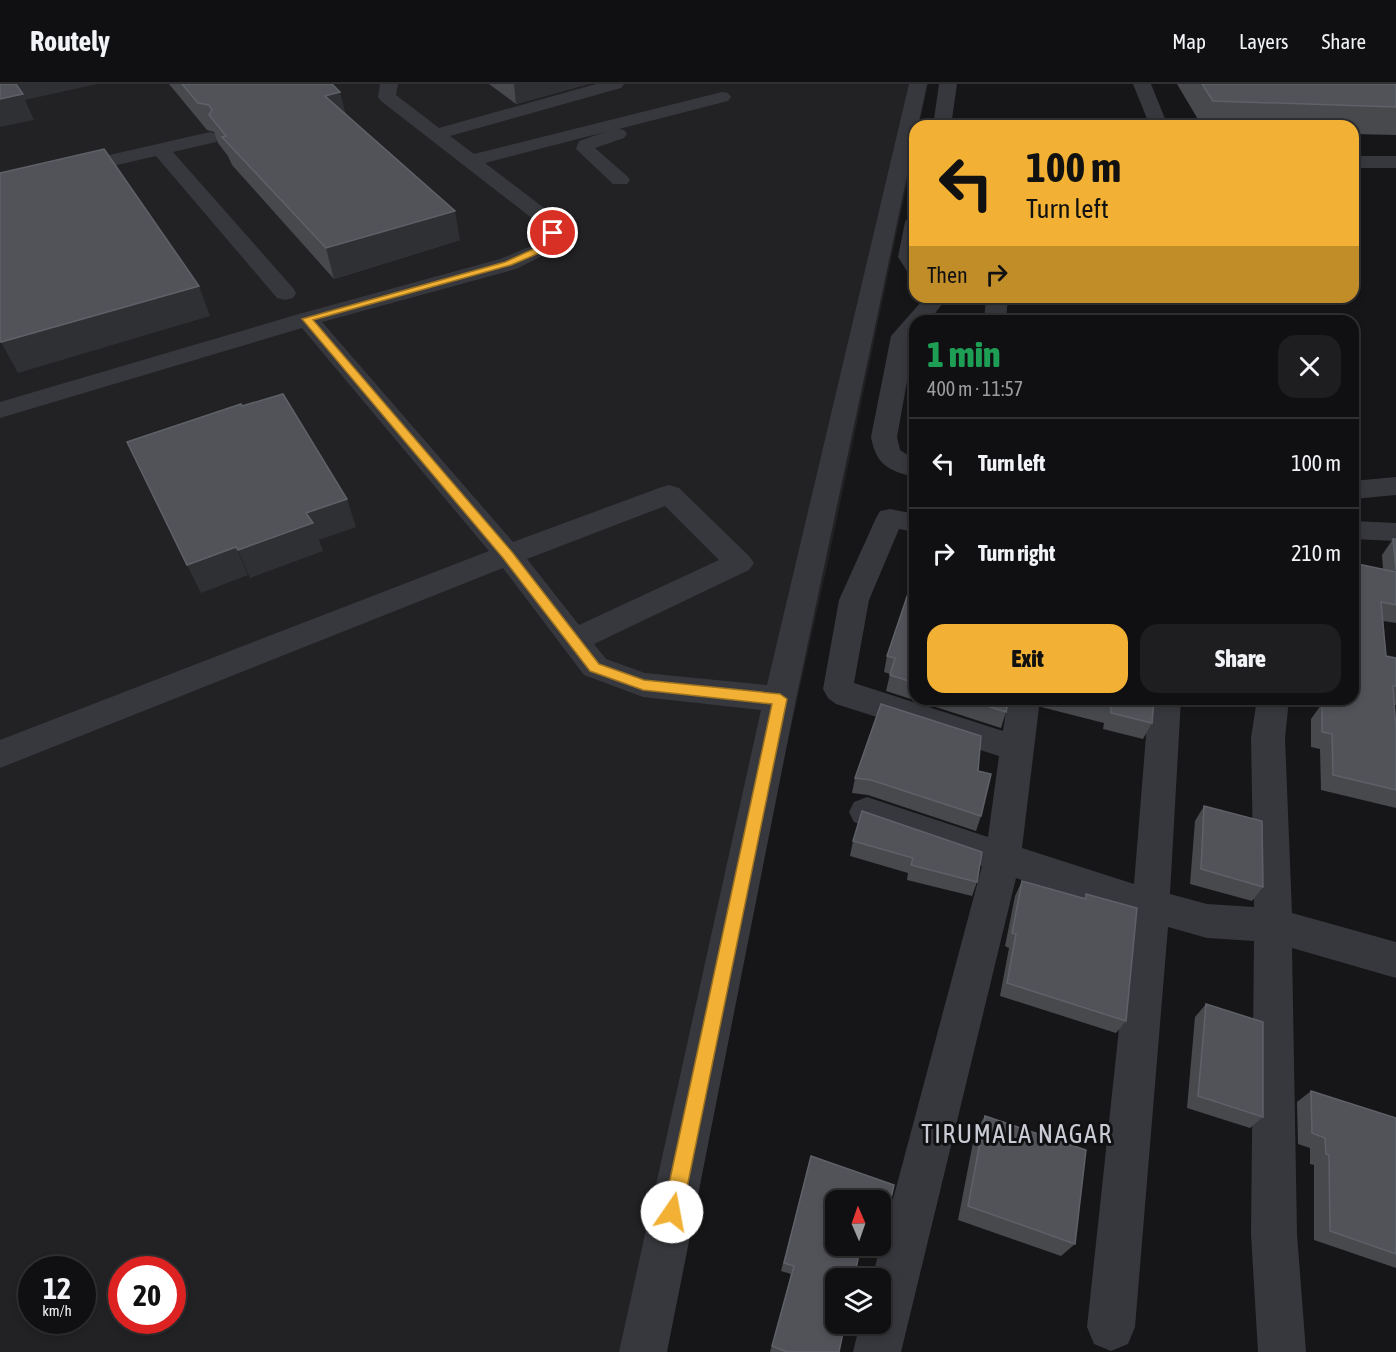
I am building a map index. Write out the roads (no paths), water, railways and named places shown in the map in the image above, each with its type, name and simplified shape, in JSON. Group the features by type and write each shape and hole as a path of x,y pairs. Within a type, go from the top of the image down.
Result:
{"street":[{"path":"0,410 307,319 508,264 541,249 553,233 541,215 387,97 388,84"},
{"path":"435,135 615,84"},
{"path":"910,120 918,84"},
{"path":"943,120 948,84"},
{"path":"1142,84 1156,120"},
{"path":"479,168 611,125 722,97"},
{"path":"643,1352 780,699 909,124"},
{"path":"611,125 618,134 590,143 585,149 620,180"},
{"path":"0,186 210,138"},
{"path":"160,150 285,293"},
{"path":"479,168 538,162"},
{"path":"1359,162 1396,162"},
{"path":"922,315 932,303"},
{"path":"307,319 507,555 595,667 643,685 780,699"},
{"path":"909,330 903,336 884,437 887,453 902,465 909,467"},
{"path":"1359,489 1396,486"},
{"path":"0,754 507,555 669,494 739,563 574,640"},
{"path":"909,522 890,518 854,600 839,689 847,695 1018,749"},
{"path":"1359,530 1396,532"},
{"path":"877,1352 1003,857 1023,705"},
{"path":"1111,1327 1151,905 1165,705"},
{"path":"1272,705 1268,738 1274,1234 1282,1352"},
{"path":"867,812 1151,905 1207,921 1272,925 1396,960"}],"district":[{"name":"TIRUMALA NAGAR","path":"1017,1134"}]}
